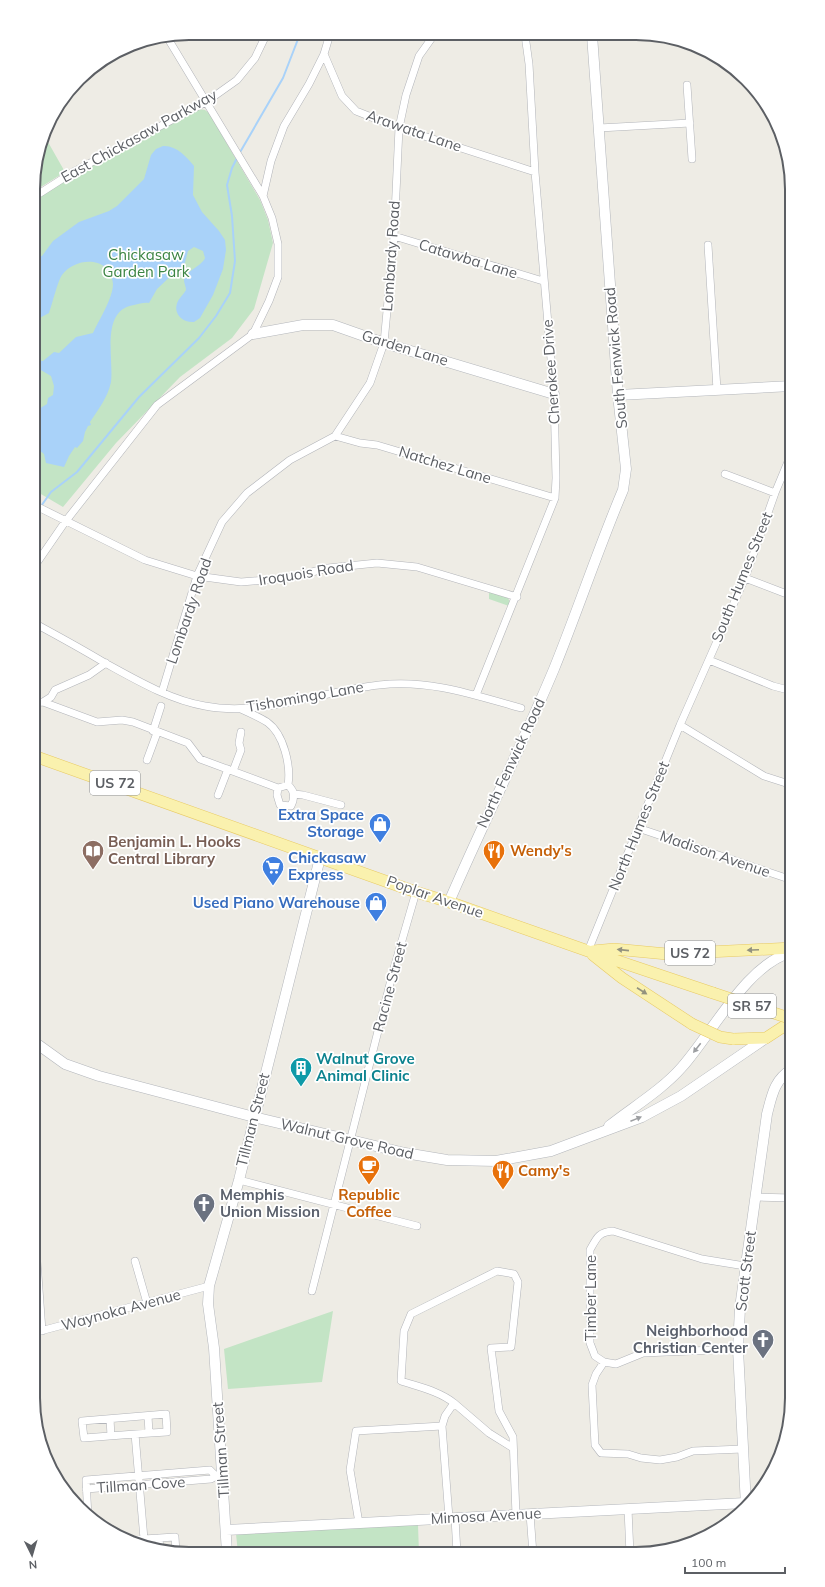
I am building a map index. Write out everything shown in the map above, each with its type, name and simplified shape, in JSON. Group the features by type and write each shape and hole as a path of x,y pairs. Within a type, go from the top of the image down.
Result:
{"main road":[{"name":"South Fenwick Road","path":"554,668 623,490 626,469 618,395 592,40"},
{"name":"Garden Lane","path":"253,334 303,325 333,325 384,343 554,394"},
{"path":"618,395 785,386"},
{"name":"North Fenwick Road","path":"449,902 480,830 494,805 554,668"},
{"name":"Poplar Avenue","path":"40,758 416,892 785,1018"},
{"name":"Tillman Street","path":"227,1547 219,1475 214,1348 208,1304 209,1286 239,1180 320,858"},
{"name":"US 72","path":"588,951 614,949 667,954 785,948"},
{"name":"US 72","path":"588,951 622,978 692,1024 713,1034 733,1039 766,1038"},
{"name":"Walnut Grove Road","path":"600,1134 662,1086 682,1068 759,969 785,954"},
{"path":"766,1038 785,1025"},
{"name":"Walnut Grove Road","path":"40,1046 65,1064 99,1076 254,1117 405,1154 447,1160 496,1161 551,1151 600,1134 642,1117 681,1096 766,1038"},
{"name":"Scott Street","path":"746,1498 738,1349 740,1308 767,1114 773,1088 785,1073"},
{"name":"Mimosa Avenue","path":"226,1530 740,1504"}],"street":[{"name":"East Chickasaw Parkway","path":"40,193 73,172 206,102 237,80 255,58 264,40"},
{"path":"263,196 271,161 284,126 309,84 324,54 328,40"},
{"name":"Lombardy Road","path":"162,692 197,576 222,522 248,493 290,460 335,436 370,383 384,343 394,236 399,128 406,95 419,56 430,40"},
{"name":"Cherokee Drive","path":"476,695 517,597 555,498 554,394 543,281 529,64 526,40"},
{"path":"40,558 65,522 157,405 253,334 278,278 278,244 272,218 263,196 169,41"},
{"name":"Arawata Lane","path":"324,54 342,96 356,111 399,128 535,172"},
{"path":"687,85 692,159"},
{"path":"599,128 690,123"},
{"name":"Catawba Lane","path":"394,236 543,281"},
{"path":"708,245 717,390"},
{"name":"Natchez Lane","path":"335,436 360,443 377,444 555,498"},
{"path":"725,474 775,493"},
{"name":"South Humes Street","path":"692,701 745,578 775,493 785,477"},
{"name":"Iroquois Road","path":"40,508 65,522 146,560 197,576 241,582 288,578 328,568 377,562 417,567 517,597"},
{"path":"745,578 785,593"},
{"name":"Tishomingo Lane","path":"40,626 136,681 162,692 205,706 241,708 393,683 435,685 521,708"},
{"path":"709,660 773,686 785,689"},
{"path":"40,702 51,697 55,690 89,675 106,663"},
{"name":"North Humes Street","path":"588,951 680,726 692,701"},
{"path":"43,702 97,722 122,720 133,722 155,732 188,743 200,758 278,788 288,785"},
{"path":"147,760 161,706"},
{"path":"241,708 268,723 282,741 290,773 288,785"},
{"path":"680,726 764,776 785,783"},
{"path":"218,795 241,750 239,743 241,732"},
{"path":"278,788 276,795 280,805 291,806 294,794 288,785"},
{"path":"294,794 341,805"},
{"name":"Madison Avenue","path":"638,828 785,878"},
{"name":"Racine Street","path":"312,1291 349,1140 394,968 416,892"},
{"path":"239,1180 417,1226"},
{"path":"756,1197 785,1198"},
{"name":"Timber Lane","path":"743,1449 693,1451 660,1460 640,1458 628,1454 601,1453 596,1445 592,1385 596,1374 604,1362 594,1356 590,1343 590,1250 596,1239 603,1232 613,1231 702,1259 746,1266"},
{"path":"135,1261 147,1303"},
{"path":"513,1448 489,1433 446,1396 401,1381 404,1331 411,1314 498,1271 514,1274 518,1282 511,1348 491,1348 499,1411 513,1437 516,1515"},
{"name":"Waynoka Avenue","path":"42,1331 209,1286"},
{"path":"40,1303 42,1331"},
{"path":"604,1362 616,1364 643,1353 738,1349"},
{"path":"454,1403 444,1416 442,1426 456,1547"},
{"path":"166,1414 167,1432 84,1438 82,1420 148,1416 166,1414"},
{"path":"148,1416 149,1433"},
{"path":"110,1419 111,1436"},
{"path":"359,1523 350,1470 356,1431 442,1426"},
{"path":"135,1434 144,1539 175,1537 176,1547"},
{"name":"Tillman Cove","path":"210,1470 219,1475 211,1479 86,1489 86,1480 210,1470"},
{"path":"161,1474 162,1483"},
{"path":"86,1489 87,1506"},
{"path":"628,1509 630,1547"},
{"path":"530,1514 532,1547"},
{"path":"159,1538 159,1544"}],"green space":[{"name":"Chickasaw Garden Park","path":"199,109 205,110 209,113 260,200 268,220 273,243 254,309 232,338 180,377 116,443 63,507 40,494 40,197 55,186"},
{"path":"48,142 65,172 40,188 41,170"},
{"path":"489,592 508,598 510,602 509,606 489,599"},
{"path":"333,1311 322,1382 228,1389 224,1349"},
{"path":"418,1525 419,1547 237,1547 236,1534"}],"water":[{"path":"163,146 172,147 185,155 194,166 193,195 202,212 225,240 226,250 223,269 213,295 200,318 194,322 182,319 177,313 176,305 186,290 184,281 185,277 205,258 203,251 194,247 188,251 184,266 178,272 175,272 157,289 149,303 134,305 123,309 116,316 111,337 110,388 90,422 91,425 88,426 85,432 83,441 77,448 75,447 64,467 46,463 44,454 40,451 40,408 47,404 48,398 53,395 54,386 51,376 40,370 40,361 43,361 54,352 59,353 76,337 93,333 111,296 113,284 111,275 106,268 100,264 84,262 76,264 62,275 49,313 40,318 40,256 42,256 53,241 79,222 109,211 117,206 144,179 151,155 156,149"}],"waterway":[{"path":"239,154 283,78 298,40"},
{"path":"40,508 51,492 77,472 139,397 199,338 216,316 230,293 235,261 232,216 227,185 232,168 237,158"}],"place":[{"name":"Extra Space Storage","path":"380,844"},
{"name":"Benjamin L. Hooks Central Library","path":"93,870"},
{"name":"Wendy's","path":"494,870"},
{"name":"Chickasaw Express","path":"273,886"},
{"name":"Used Piano Warehouse","path":"376,922"},
{"name":"Walnut Grove Animal Clinic","path":"301,1088"},
{"name":"Republic Coffee","path":"369,1186"},
{"name":"Camy's","path":"503,1190"},
{"name":"Memphis Union Mission","path":"204,1224"},
{"name":"Neighborhood Christian Center","path":"763,1360"}]}
